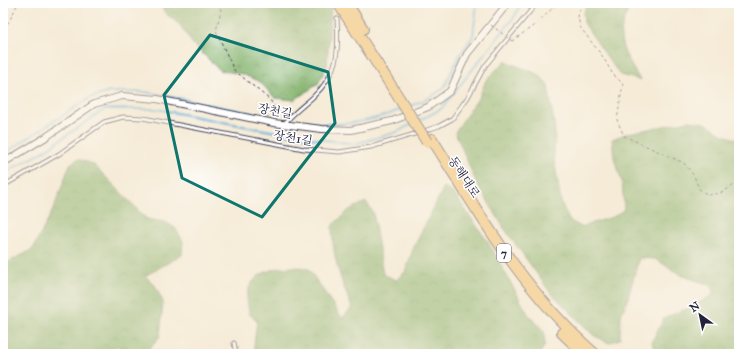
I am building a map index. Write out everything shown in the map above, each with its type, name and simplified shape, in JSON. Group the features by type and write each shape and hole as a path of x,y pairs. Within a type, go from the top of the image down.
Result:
{"main road":[{"name":"7","path":"338,3 395,86"},
{"name":"7","path":"347,3 395,86 429,140"},
{"name":"동해대로","path":"429,140 484,232 527,293 548,318 584,354"},
{"name":"동해대로","path":"429,140 516,269 541,302 595,354"}],"street":[{"name":"장천길","path":"3,163 46,137 94,104 122,96 157,99 284,124 322,129 350,130 392,121 428,107 450,91 467,54 508,3"}],"lane":[{"name":"장천1길","path":"3,186 59,154 104,122 123,117 143,118 304,150 339,152 371,147 440,126 452,119 468,98 485,66 537,3"},
{"path":"284,124 314,96 333,73 339,44 337,18"},
{"path":"234,343 236,354"}],"path":[{"path":"3,28 9,22 18,3"},
{"path":"217,3 221,10 216,31 234,70 270,100 279,113 290,117"},
{"path":"491,25 512,41 536,24 558,3"},
{"path":"582,3 578,16 580,27 603,57 612,73 623,84 617,120 624,136 684,163 694,176 699,189 708,196 721,193 739,182"}],"highlighted area":[{"path":"210,35 328,72 335,123 262,217 182,178 164,95"}],"green space":[{"path":"159,3 329,3 331,7 327,66 318,84 294,100 275,98 260,82 242,74 219,70 192,43 180,25 165,13"},
{"path":"588,3 632,3 622,25 621,35 624,51 640,80 620,75 584,23 583,13"},
{"path":"505,61 540,75 548,86 555,130 554,158 561,202 569,220 581,227 615,216 624,209 622,182 614,158 612,139 628,133 689,121 705,123 724,135 739,140 739,354 654,354 652,341 664,318 694,306 714,294 710,285 683,276 655,259 639,258 627,301 621,315 620,339 609,343 593,335 550,292 504,228 476,182 455,132 479,97 486,80"},
{"path":"78,159 93,164 147,219 165,222 175,228 183,241 182,255 145,276 155,285 163,302 160,336 147,352 129,352 117,346 106,351 108,354 3,354 3,265 33,249 54,208 70,164"},
{"path":"444,187 455,195 488,242 528,314 544,331 545,344 540,354 257,354 254,346 257,320 249,314 247,298 249,288 254,280 269,271 279,268 308,268 342,318 352,308 335,258 332,226 349,210 366,202 373,212 383,274 396,280 405,272 414,247"}],"waterway":[{"path":"408,107 429,98 444,88 459,56 473,36 477,3"},
{"path":"418,121 441,109 515,16 521,3"},
{"path":"3,154 90,98 110,92 146,92 275,118"},
{"path":"3,173 38,155 105,109 156,109 296,136 355,144 397,132 412,124"},
{"path":"294,121 322,124 349,123 375,118 402,109"}]}
